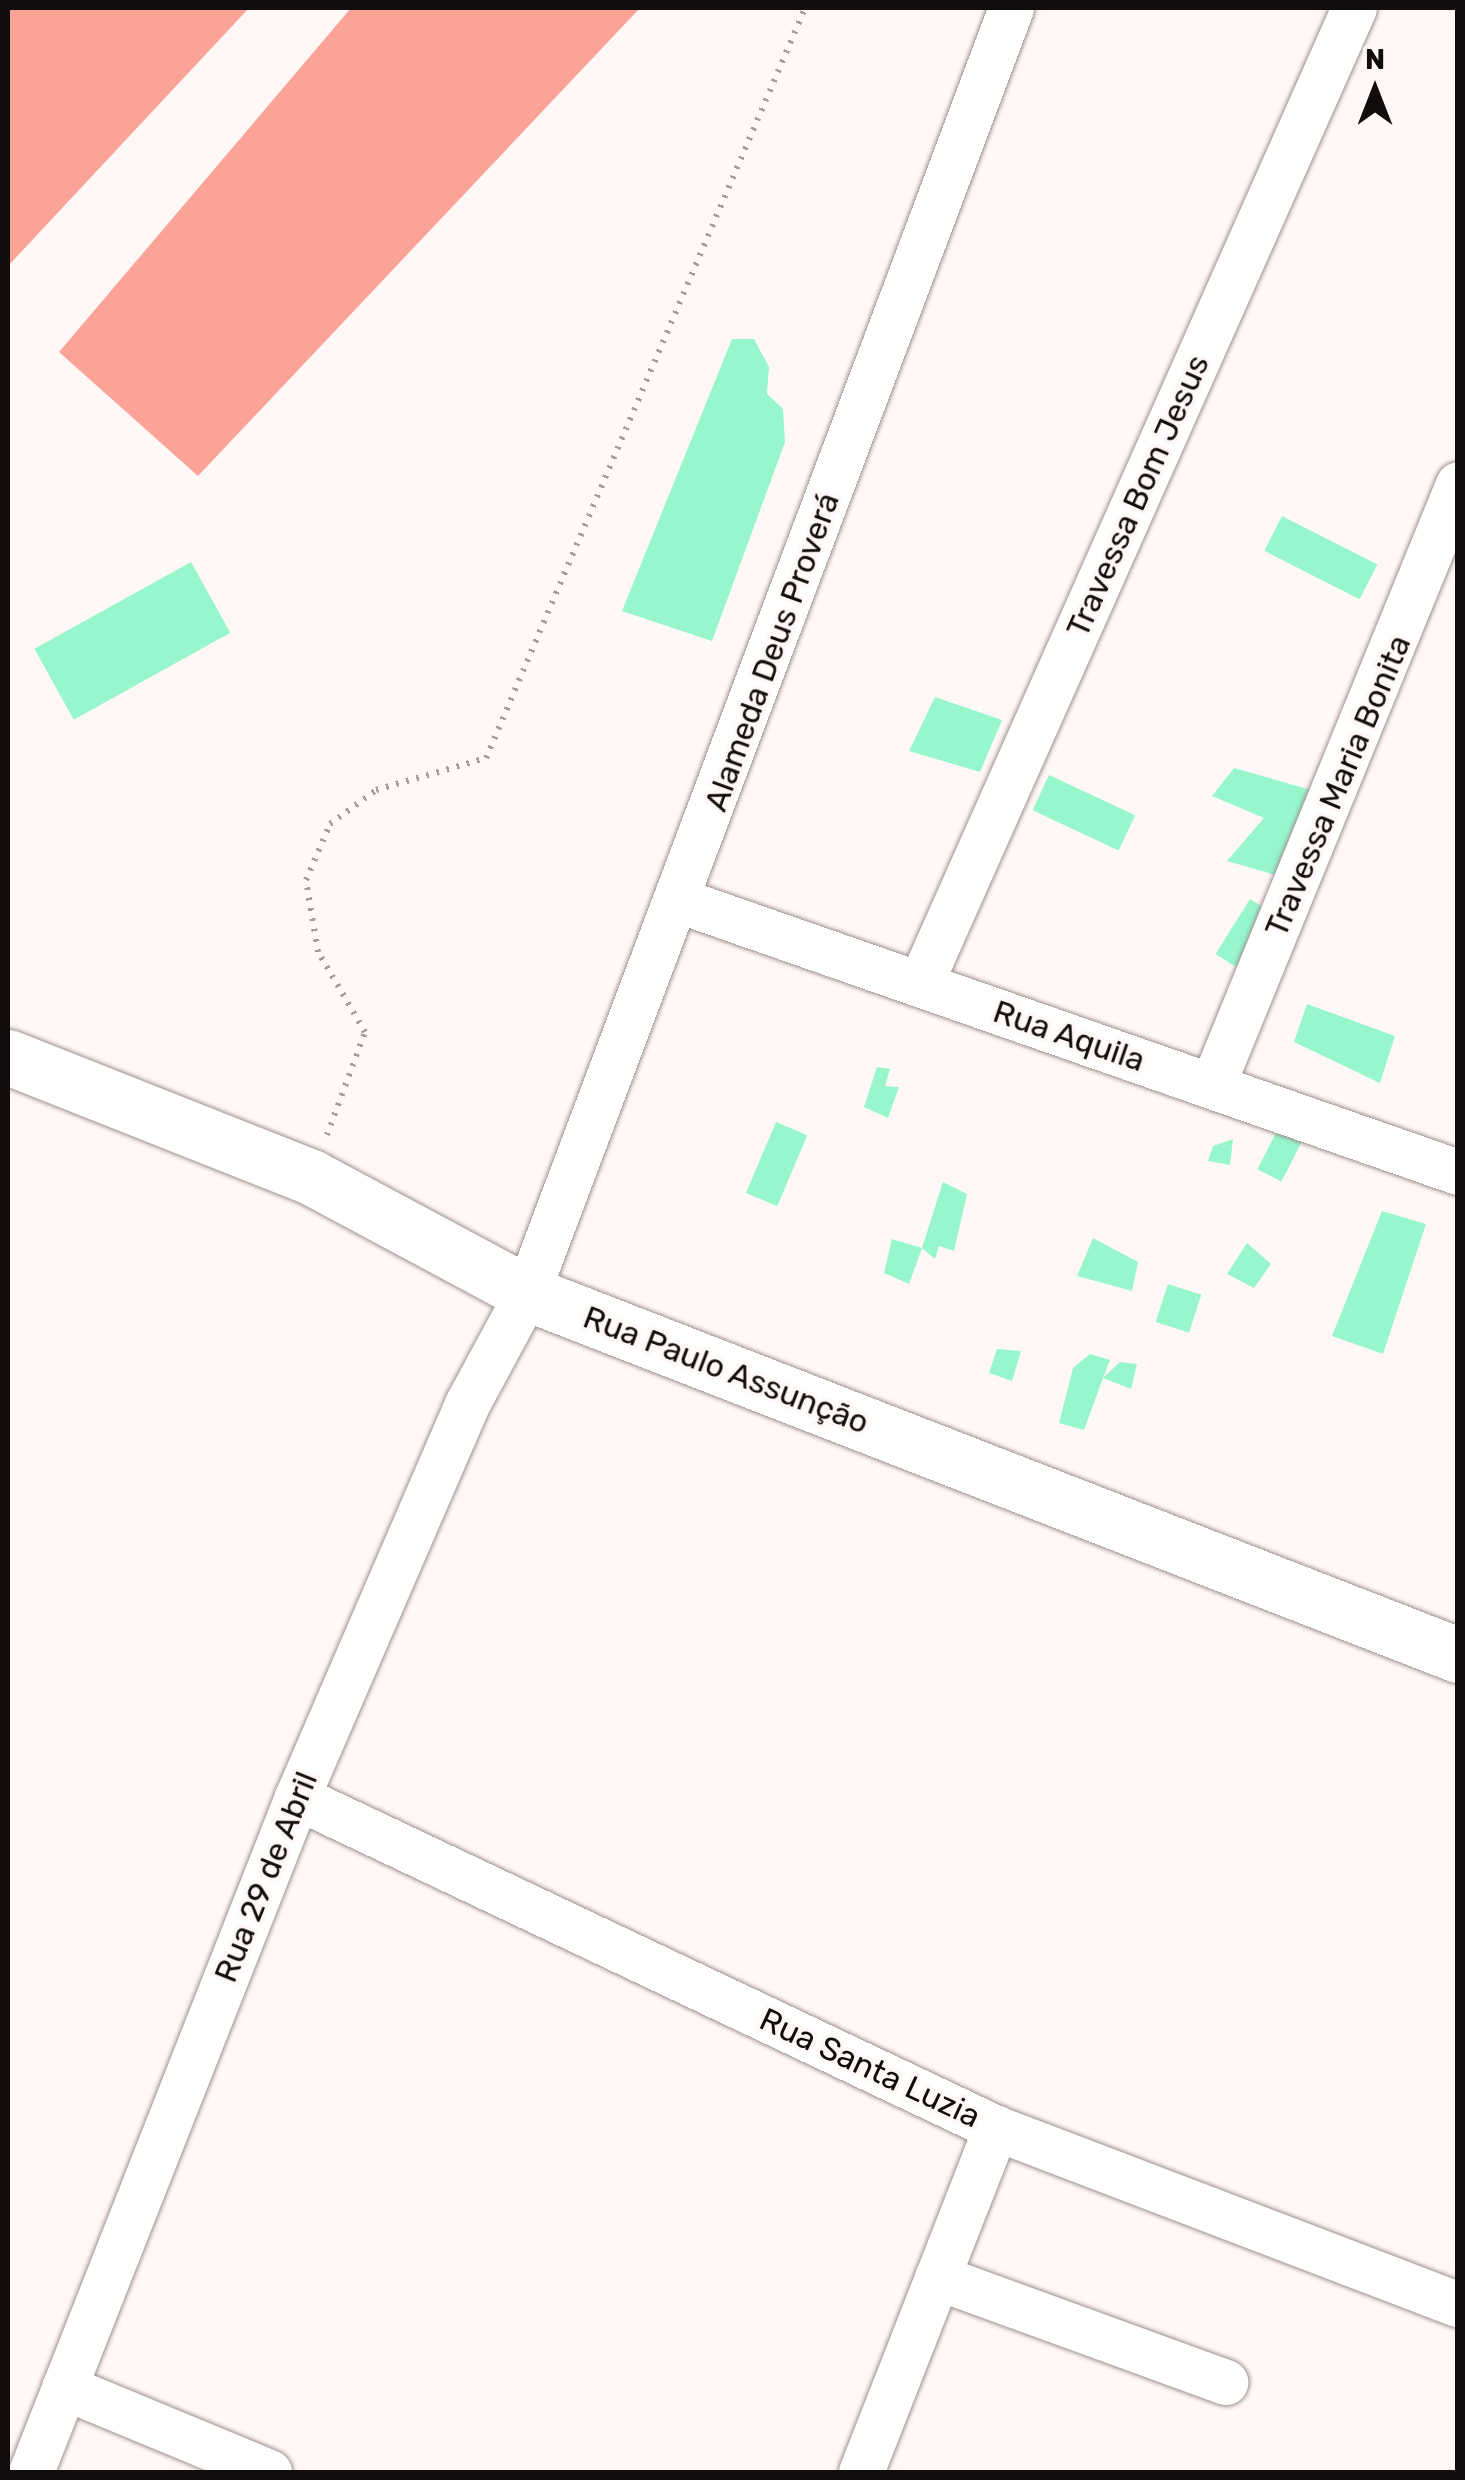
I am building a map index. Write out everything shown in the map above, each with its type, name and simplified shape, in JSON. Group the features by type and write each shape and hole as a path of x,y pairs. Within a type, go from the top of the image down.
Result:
{"street":[{"name":"Alameda Deus Proverá","path":"527,1293 681,901 1011,8"},
{"name":"Travessa Bom Jesus","path":"920,984 1354,8"},
{"name":"Travessa Maria Bonita","path":"1212,1086 1458,484"},
{"name":"Rua Aquila","path":"681,901 1458,1172"},
{"name":"Rua Paulo Assunção","path":"8,1057 311,1176 527,1293 1458,1654"},
{"name":"Rua 29 de Abril","path":"31,2472 298,1797 467,1404 527,1293"},
{"name":"Rua Santa Luzia","path":"298,1797 996,2128 1458,2304"},
{"path":"861,2472 996,2128"},
{"path":"937,2277 1226,2382"},
{"path":"64,2387 269,2472"}],"path":[{"path":"311,1176 365,1032 318,952 306,880 330,824 376,790 486,758 805,8"}],"shaded area":[{"path":"8,8 249,8 8,266"},
{"path":"351,8 640,8 198,476 59,352"}],"building":[{"path":"732,339 754,339 769,367 767,394 783,409 785,442 712,641 622,611"},
{"path":"1282,516 1377,565 1360,599 1264,551"},
{"path":"191,562 230,633 74,720 34,649"},
{"path":"935,697 1002,720 980,772 909,751"},
{"path":"1234,768 1318,792 1286,878 1227,861 1264,818 1212,796"},
{"path":"1049,775 1135,815 1119,850 1033,810"},
{"path":"1250,899 1274,914 1239,969 1216,954"},
{"path":"1307,1004 1395,1036 1380,1083 1294,1042"},
{"path":"877,1067 890,1069 885,1086 899,1087 888,1118 864,1107"},
{"path":"776,1122 807,1135 777,1206 746,1193"},
{"path":"1281,1123 1305,1135 1281,1182 1257,1169"},
{"path":"1233,1139 1230,1165 1208,1161 1213,1146"},
{"path":"943,1182 967,1194 954,1251 939,1246 935,1259 922,1248"},
{"path":"1382,1211 1426,1224 1383,1354 1332,1336"},
{"path":"1093,1238 1138,1262 1132,1291 1077,1276"},
{"path":"892,1239 922,1248 909,1284 884,1273"},
{"path":"1247,1243 1271,1264 1254,1288 1227,1274"},
{"path":"1168,1284 1201,1295 1189,1333 1156,1322"},
{"path":"997,1349 1021,1351 1012,1381 989,1373"},
{"path":"1090,1354 1110,1360 1084,1430 1059,1423 1073,1368"},
{"path":"1120,1362 1137,1364 1131,1389 1103,1378"}]}
